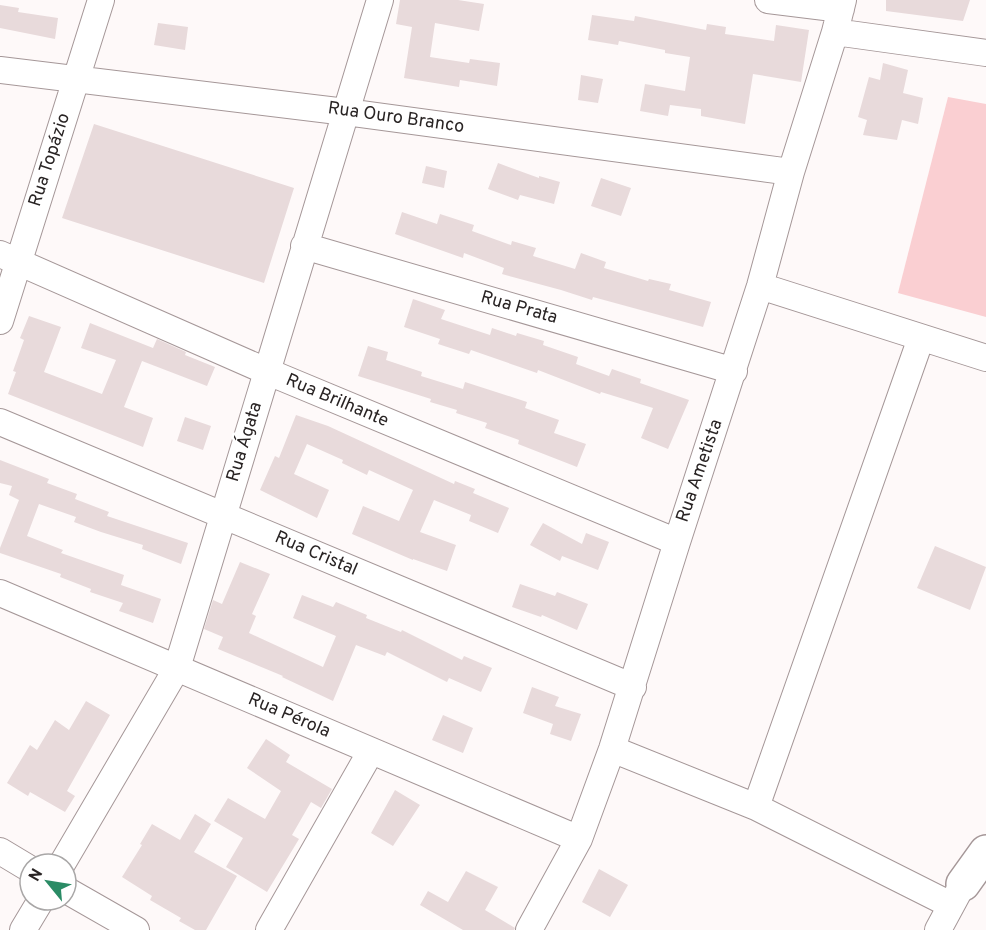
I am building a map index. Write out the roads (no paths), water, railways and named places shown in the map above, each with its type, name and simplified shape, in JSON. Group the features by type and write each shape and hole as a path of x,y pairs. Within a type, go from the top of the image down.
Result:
{"main road":[{"path":"957,895 986,852"}],"street":[{"name":"Rua Topázio","path":"0,321 9,258 76,78 101,0"},
{"name":"Rua Ágata","path":"69,852 177,668 380,0"},
{"path":"768,0 840,14 986,53"},
{"name":"Rua Ametista","path":"529,930 579,839 612,749 676,542 734,371 791,172 840,14"},
{"name":"Rua Ouro Branco","path":"0,70 346,112 791,172"},
{"name":"Rua Prata","path":"304,246 734,371"},
{"name":"Rua Brilhante","path":"9,258 266,371 676,542"},
{"path":"760,286 986,358"},
{"path":"756,807 921,338"},
{"name":"Rua Cristal","path":"0,422 633,687"},
{"name":"Rua Pérola","path":"0,593 579,839"},
{"path":"612,749 756,807 957,895"},
{"path":"269,930 370,751"},
{"path":"938,930 986,838"},
{"path":"0,851 18,862"},
{"path":"78,897 136,930"},
{"path":"23,930 34,912"}]}
